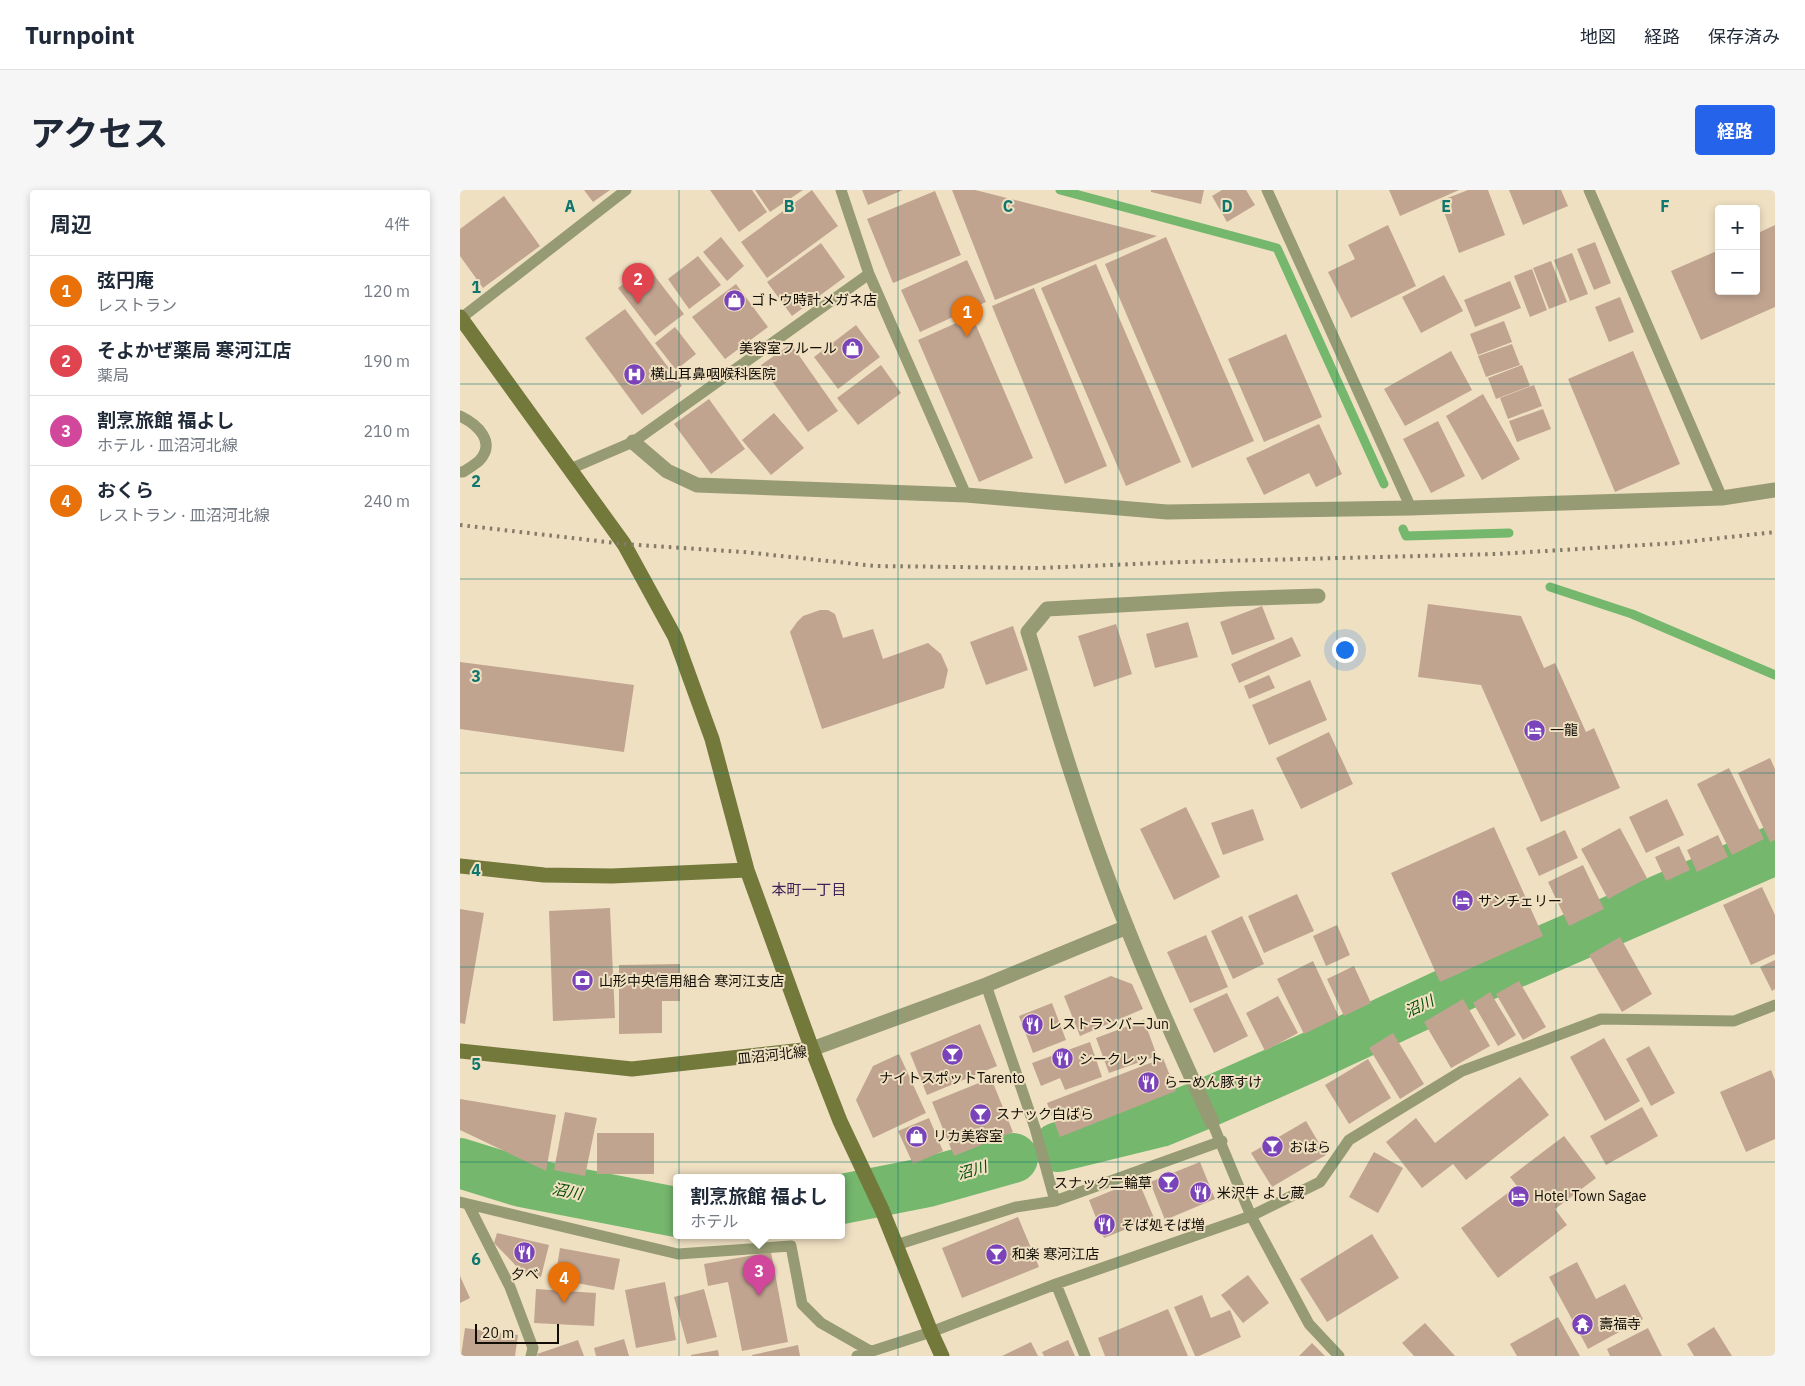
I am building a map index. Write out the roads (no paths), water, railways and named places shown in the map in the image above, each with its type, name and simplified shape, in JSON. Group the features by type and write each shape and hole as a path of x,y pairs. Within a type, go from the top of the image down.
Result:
{"street":[{"path":"460,318 624,544 675,637 712,739 747,870 812,1049 986,985 1127,928"},
{"path":"633,442 667,471 697,485 966,495 1167,512 1411,508 1722,498 1775,490"},
{"path":"1212,1122 1127,928 1075,785 1028,632 1047,609 1318,596"},
{"path":"460,866 544,875 583,876 747,870"},
{"name":"皿沼河北線","path":"460,1051 632,1069 812,1049 840,1121 882,1210 942,1356"}],"lane":[{"path":"460,318 626,190"},
{"path":"841,190 869,274 966,495"},
{"path":"1267,190 1411,508"},
{"path":"1589,190 1722,498"},
{"path":"570,469 633,442 869,274"},
{"path":"460,416 475,424 484,435 486,450 479,460 463,472 460,472"},
{"path":"986,985 1034,1128 1055,1202"},
{"path":"858,1356 931,1332 1056,1284 1251,1216 1320,1182 1349,1140 1462,1071 1601,1019 1734,1021 1775,1005"},
{"path":"1212,1122 1222,1141 1251,1216 1309,1324 1339,1356"},
{"path":"896,1245 1016,1207 1055,1202 1222,1141"},
{"path":"464,1203 678,1254 792,1246 802,1304 821,1323 872,1352"},
{"path":"464,1203 510,1287 533,1348 531,1356"},
{"path":"1056,1284 1085,1356"}],"waterway":[{"path":"1060,190 1277,248 1384,484"},
{"path":"1403,529 1406,536 1509,533"},
{"path":"1550,587 1632,614 1775,675"},
{"name":"沼川","path":"1058,1147 1160,1122 1204,1104 1473,981 1775,850"},
{"name":"沼川","path":"845,1198 928,1182 1013,1158"},
{"name":"沼川","path":"460,1163 521,1182 673,1211"}],"railway":[{"path":"460,525 624,544 744,552 875,566 1039,568 1183,562 1497,554 1676,543 1775,532"}],"place":[{"name":"ゴトウ時計メガネ店","path":"735,300"},
{"name":"そよかぜ薬局 寒河江店","path":"638,304"},
{"name":"弦円庵","path":"967,337"},
{"name":"美容室フルール","path":"853,348"},
{"name":"横山耳鼻咽喉科医院","path":"634,374"},
{"name":"一龍","path":"1534,730"},
{"name":"サンチェリー","path":"1462,901"},
{"name":"山形中央信用組合 寒河江支店","path":"583,981"},
{"name":"レストランバーJun","path":"1032,1024"},
{"name":"ナイトスポットTarento","path":"952,1055"},
{"name":"シークレット","path":"1063,1059"},
{"name":"らーめん豚すけ","path":"1148,1082"},
{"name":"スナック白ばら","path":"980,1114"},
{"name":"リカ美容室","path":"917,1136"},
{"name":"おはら","path":"1273,1147"},
{"name":"スナック二輪草","path":"1168,1183"},
{"name":"米沢牛 よし蔵","path":"1201,1193"},
{"name":"Hotel Town Sagae","path":"1518,1196"},
{"name":"そば処そば増","path":"1105,1225"},
{"name":"夕べ","path":"525,1252"},
{"name":"和楽 寒河江店","path":"996,1254"},
{"name":"割烹旅館 福よし","path":"759,1296"},
{"name":"おくら","path":"564,1303"},
{"name":"壽福寺","path":"1583,1324"}],"district":[{"name":"本町一丁目","path":"809,889"}]}
